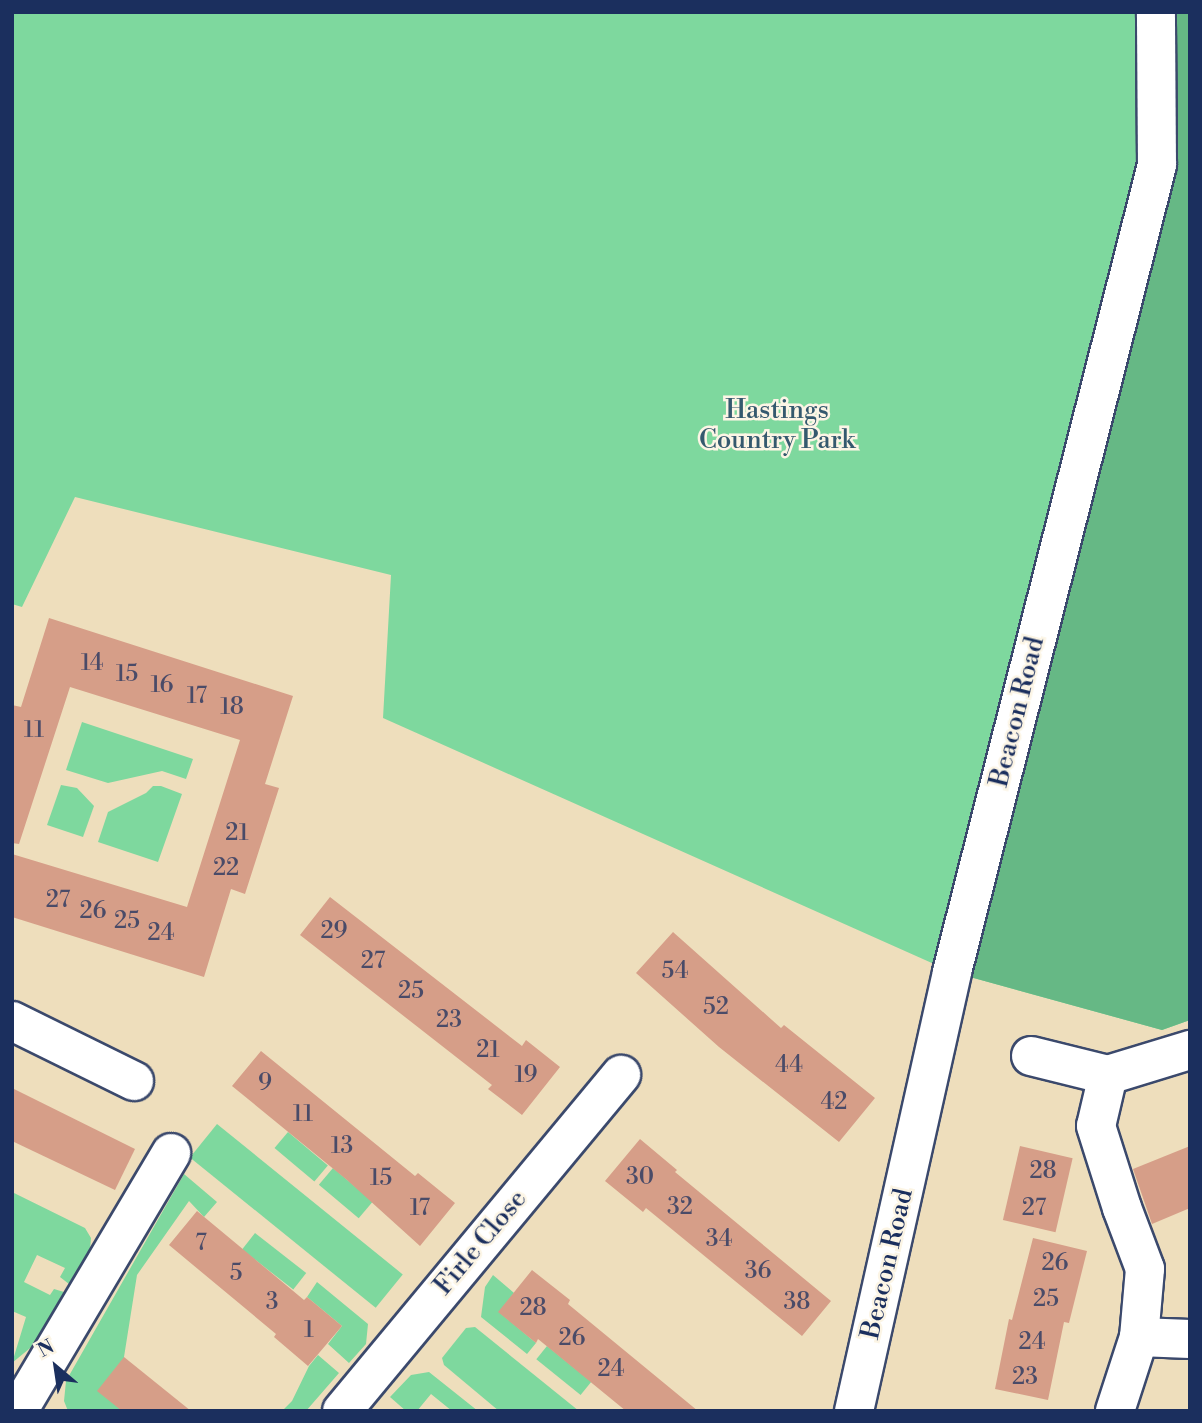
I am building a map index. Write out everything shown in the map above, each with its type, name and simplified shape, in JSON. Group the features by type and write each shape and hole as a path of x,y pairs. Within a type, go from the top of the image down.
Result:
{"street":[{"name":"Beacon Road","path":"854,1411 952,972 1157,165 1156,12"},
{"path":"12,1021 134,1081"},
{"path":"1031,1056 1108,1075 1190,1051"},
{"name":"Firle Close","path":"342,1411 621,1075"},
{"path":"1108,1075 1096,1126 1145,1269 1139,1337 1115,1411"},
{"path":"18,1411 171,1153"},
{"path":"1139,1337 1190,1339"}],"green space":[{"name":"Hastings Country Park","path":"12,12 1190,12 1190,1020 1162,1030 952,972 383,718 391,575 75,497 22,607 12,604"},
{"path":"1156,12 1190,12 1190,1020 1162,1030 952,972 1157,165"},
{"path":"82,722 193,759 186,779 162,771 108,783 66,770"},
{"path":"61,785 77,788 94,806 83,837 47,825"},
{"path":"153,786 161,786 182,794 158,862 98,842 108,812 146,793"},
{"path":"217,1124 403,1274 376,1308 190,1157"},
{"path":"288,1132 328,1165 314,1182 275,1148"},
{"path":"333,1168 373,1201 359,1218 319,1185"},
{"path":"184,1174 217,1202 204,1217 189,1201 137,1275 124,1357 122,1411 68,1411 64,1401 66,1381"},
{"path":"12,1192 85,1228 91,1238 90,1250 69,1284 60,1277 65,1268 37,1255 24,1282 50,1295 54,1289 64,1292 35,1344 12,1363 26,1317 12,1311"},
{"path":"255,1233 306,1273 293,1290 242,1250"},
{"path":"493,1275 514,1293 499,1312 536,1343 527,1354 481,1317 485,1287"},
{"path":"317,1282 368,1324 366,1344 349,1363 328,1344 342,1326 307,1297"},
{"path":"475,1327 579,1411 499,1411 444,1365 442,1358 466,1328"},
{"path":"547,1346 591,1382 581,1395 536,1359"},
{"path":"318,1355 339,1373 306,1411 282,1411 292,1401 309,1366"},
{"path":"429,1372 478,1411 452,1411 431,1394 417,1411 406,1411 390,1397 411,1375"}],"building":[{"path":"49,618 293,696 265,784 279,788 245,894 231,889 204,977 12,917 12,854 187,907 240,740 70,687 19,844 12,843 12,705 21,707"},
{"path":"330,897 522,1046 526,1040 560,1067 522,1115 488,1089 492,1085 300,935"},
{"path":"673,932 781,1028 784,1025 875,1098 839,1142 719,1047 636,973"},
{"path":"261,1051 415,1176 418,1173 455,1203 420,1246 347,1180 232,1086"},
{"path":"12,1088 135,1149 115,1190 12,1141"},
{"path":"640,1139 677,1170 675,1172 831,1301 802,1336 646,1208 643,1212 605,1181"},
{"path":"1020,1146 1073,1158 1056,1232 1003,1220"},
{"path":"1190,1146 1190,1208 1152,1224 1133,1169"},
{"path":"197,1211 304,1300 307,1297 342,1326 308,1366 274,1337 276,1334 169,1245"},
{"path":"1033,1238 1087,1251 1069,1323 1064,1322 1048,1400 995,1389 1009,1319 1012,1320"},
{"path":"532,1270 570,1300 568,1304 698,1411 626,1411 538,1339 536,1343 498,1312"},
{"path":"124,1357 191,1411 122,1411 97,1391"}]}
